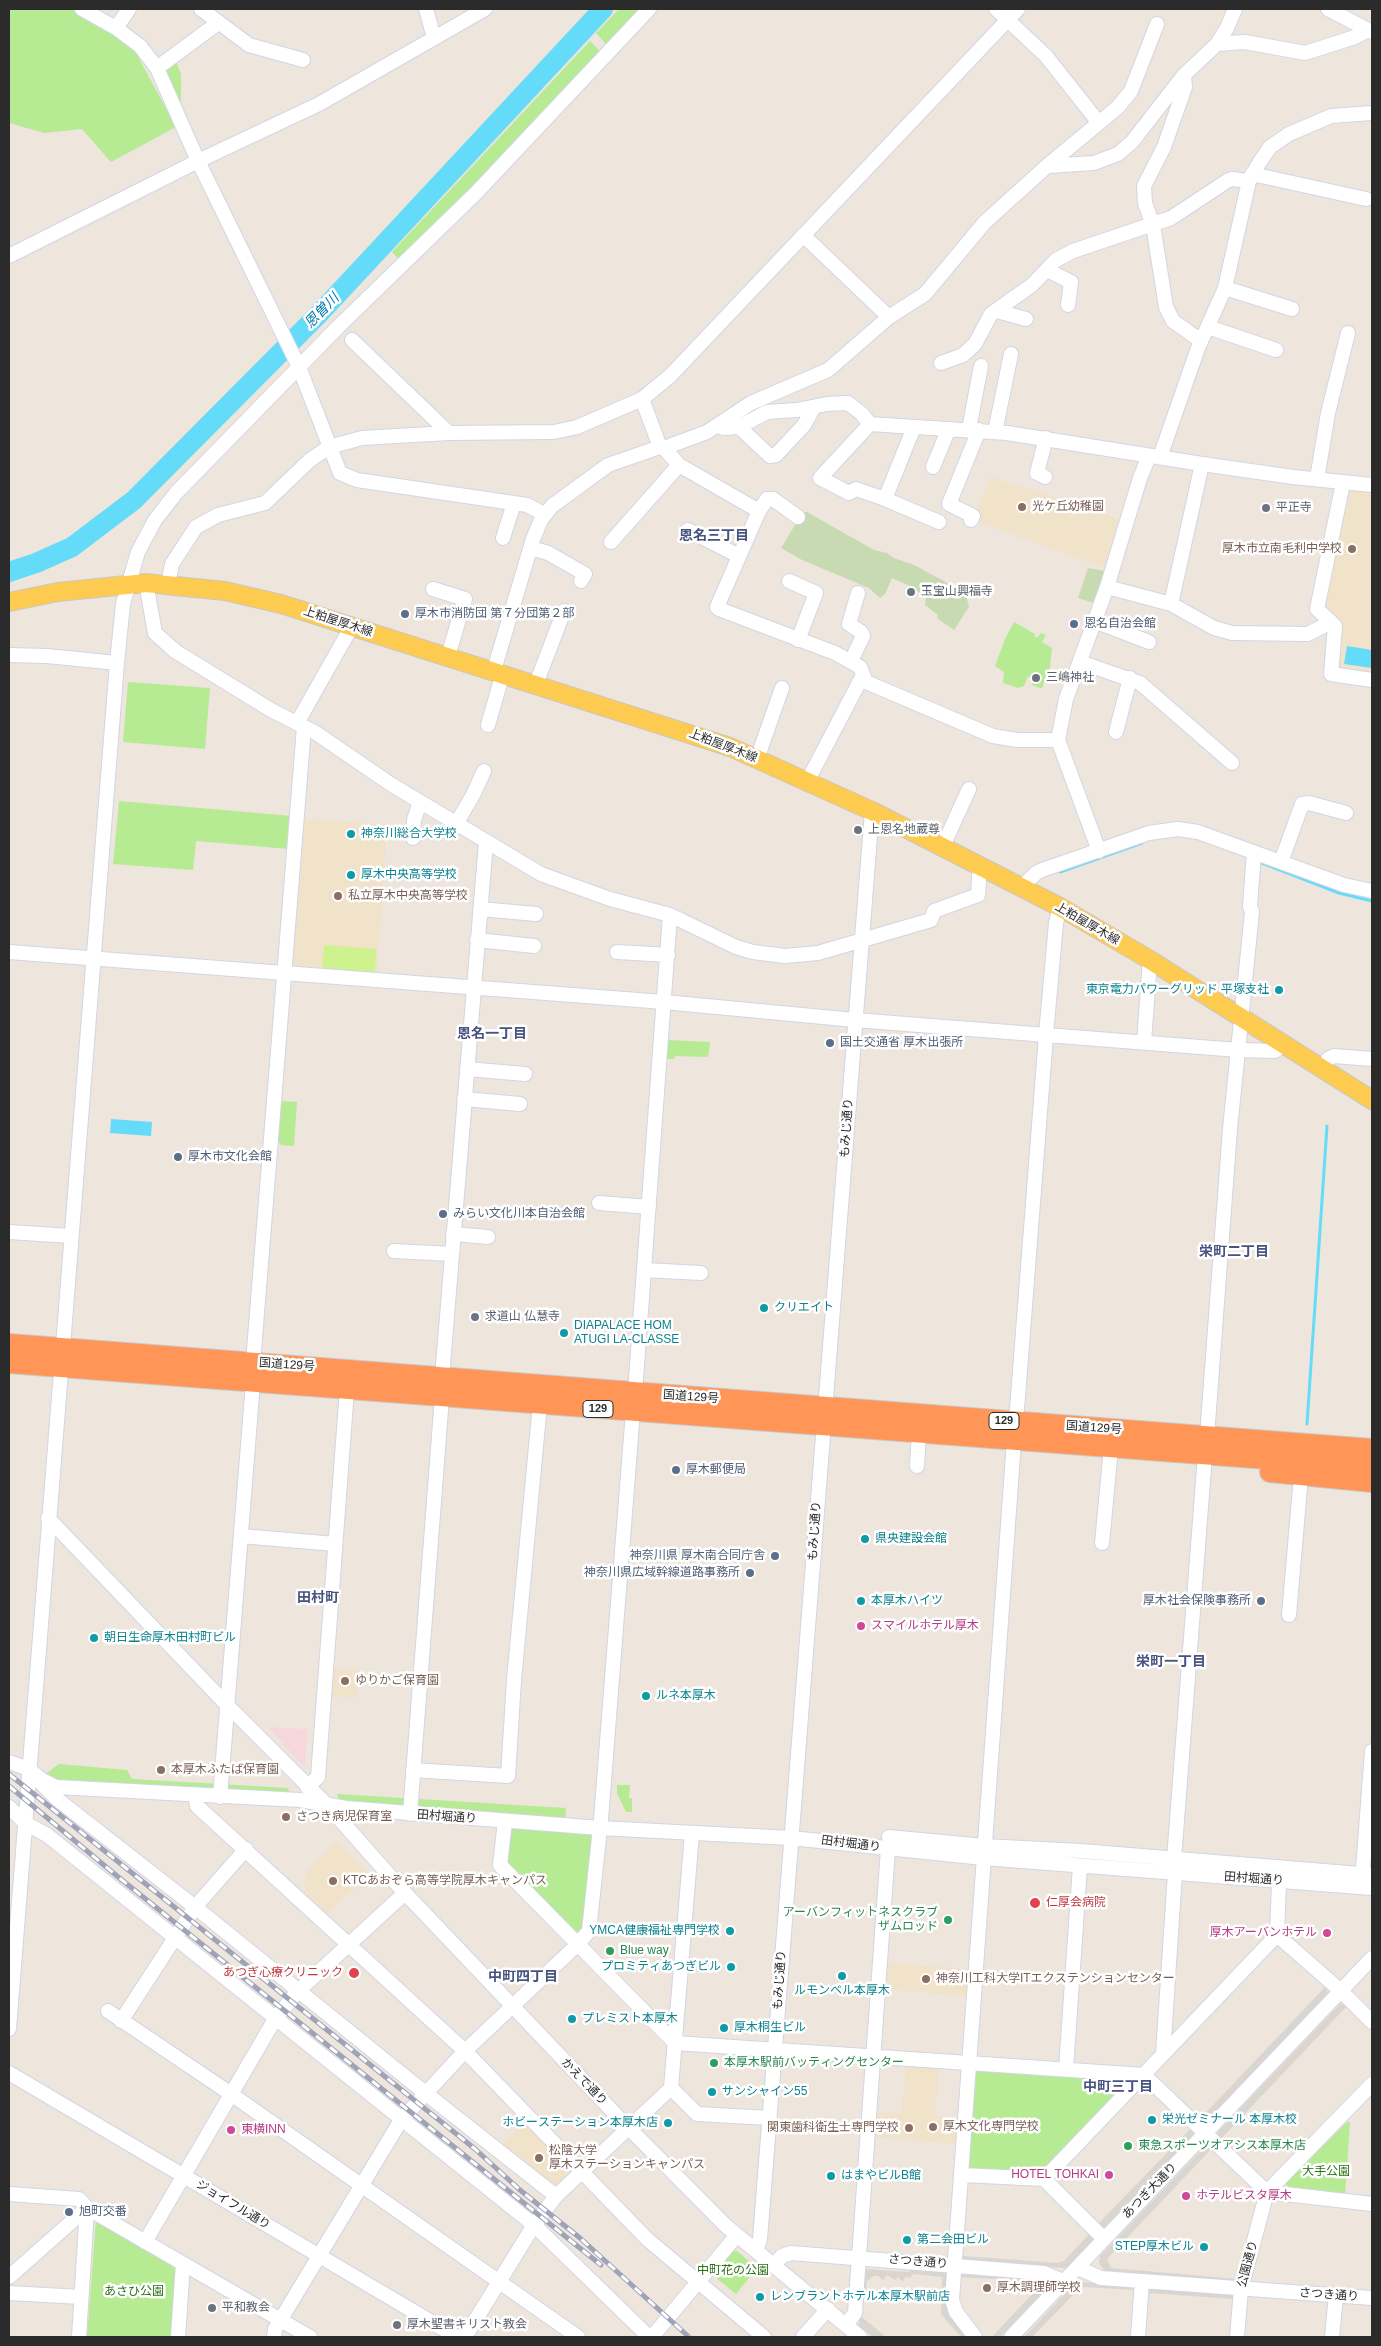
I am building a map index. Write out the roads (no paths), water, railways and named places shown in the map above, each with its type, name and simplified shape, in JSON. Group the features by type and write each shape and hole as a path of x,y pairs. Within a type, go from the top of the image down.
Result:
{"highway":[{"name":"国道129号","path":"9,1344 61,1358"},
{"name":"国道129号","path":"9,1363 61,1358 253,1372 1015,1431 1111,1448 1202,1447 1301,1461 1372,1467"},
{"name":"国道129号","path":"253,1372 347,1389 442,1387 540,1404 634,1402"},
{"name":"国道129号","path":"824,1416 919,1433 1015,1431 1184,1434 1202,1447"},
{"name":"129","path":"1202,1447 1303,1432 1372,1437"},
{"name":"129","path":"1202,1447 1232,1467 1301,1461 1372,1482"},
{"name":"国道129号","path":"1301,1461 1372,1449"}],"main road":[{"name":"上粕屋厚木線","path":"9,602 58,592 146,583 225,591 281,604 720,744 872,811 1060,907 1150,960 1372,1100"}],"street":[{"path":"82,9 116,28 140,46 157,68 198,161 281,334 297,363 340,473 346,477 527,505 544,514"},
{"path":"116,28 129,9"},
{"path":"201,9 249,45 303,60"},
{"path":"426,9 434,38"},
{"path":"9,256 198,161 319,104 485,9"},
{"path":"9,2030 117,663 122,610 127,584 138,552 155,520 171,500 297,363 476,193 650,9"},
{"path":"996,9 1046,56 1099,123"},
{"path":"168,584 172,564 196,527 218,515 265,503 310,460 329,447 362,438 449,433 554,432 577,427 642,399 670,376 1018,9"},
{"path":"1047,166 1094,163 1118,154 1132,142 1184,75 1217,44 1228,28 1236,9"},
{"path":"1328,9 1370,31"},
{"path":"157,68 218,23"},
{"path":"488,720 498,672 531,548 544,514 569,492 608,465 718,426 751,403 828,370 889,317 925,294 985,222 1047,166 1118,107 1131,91 1158,24"},
{"path":"1217,44 1245,42 1305,53 1370,31"},
{"path":"1184,75 1185,87 1164,147 1144,186 1145,203 1153,225 1166,307 1173,321 1200,341"},
{"path":"1099,851 1058,740 1066,699 1107,587 1140,478 1155,457 1200,341 1226,288 1250,177 1270,147 1289,134 1331,116 1372,113"},
{"path":"941,363 963,355 974,344 991,314 1032,285 1066,252 1171,218 1232,179 1250,177 1366,200"},
{"path":"803,236 889,317"},
{"path":"1047,270 1071,282 1068,305"},
{"path":"1226,288 1292,309"},
{"path":"997,311 1026,320"},
{"path":"1208,326 1276,350"},
{"path":"1317,479 1328,413 1348,333"},
{"path":"352,340 449,433"},
{"path":"995,432 1012,362"},
{"path":"971,520 973,516 949,504 974,430 982,375"},
{"path":"642,399 662,447 679,465 705,484 759,511"},
{"path":"718,426 724,428 739,427 768,412 848,403 870,424 951,428 1046,438 1202,464 1343,483 1372,485"},
{"path":"739,427 770,456 776,455 804,425 814,407"},
{"path":"870,424 820,478 849,493 856,489 939,522"},
{"path":"885,499 914,427"},
{"path":"933,467 946,434 951,428"},
{"path":"1045,477 1037,473 1046,438"},
{"path":"1171,604 1202,464"},
{"path":"616,540 645,509 679,465"},
{"path":"1343,483 1317,609 1335,626 1331,674 1372,680"},
{"path":"798,517 774,499 767,500 759,511 739,556 717,607 719,609 851,662 860,667 866,682 993,736 1016,740 1058,740"},
{"path":"503,538 514,503"},
{"path":"688,530 739,556"},
{"path":"531,548 548,553 585,574"},
{"path":"794,581 820,594 798,640"},
{"path":"146,583 154,632 174,651 272,710 342,749 385,781 541,874 578,889 670,914 723,942 753,952 785,956 818,953 863,941 931,920 934,911 978,895 980,865"},
{"path":"1107,587 1171,604 1214,628 1232,633 1308,634 1330,622"},
{"path":"432,590 466,594 448,656"},
{"path":"851,662 863,636 862,632 844,622 858,593"},
{"path":"536,684 564,611"},
{"path":"1094,621 1149,642"},
{"path":"220,1797 284,975 300,725 352,626"},
{"path":"9,655 47,656 117,663"},
{"path":"1080,662 1140,683 1226,761"},
{"path":"807,782 863,675"},
{"path":"1116,732 1130,678"},
{"path":"757,759 786,692"},
{"path":"456,824 473,795 484,770"},
{"path":"943,846 969,788"},
{"path":"413,838 414,820 420,802"},
{"path":"1281,862 1302,804 1309,803 1346,813"},
{"name":"もみじ通り","path":"756,2251 760,2239 770,2118 872,811"},
{"path":"1022,887 1036,873 1042,870 1149,833 1178,829 1198,832 1344,885 1372,891"},
{"path":"410,1814 464,1100 486,842"},
{"path":"1163,2054 1202,1447 1230,1129 1252,912 1250,906 1254,852"},
{"path":"975,2337 956,2312 952,2300 954,2265 1015,1431 1046,1035 1056,923 1060,907"},
{"path":"480,909 536,914"},
{"path":"274,2337 275,2329 401,2120 424,2092 465,2051 513,2008 590,1931 634,1402 670,914"},
{"path":"478,940 534,946"},
{"path":"9,952 284,975 664,1002 855,1020 1238,1050 1275,1052 1284,1044"},
{"path":"617,952 668,955"},
{"path":"1144,1042 1150,960"},
{"path":"1323,1068 1328,1059 1334,1056 1372,1059"},
{"path":"467,1069 525,1074"},
{"path":"464,1100 520,1104"},
{"path":"599,1203 649,1207"},
{"path":"9,1232 71,1236"},
{"path":"454,1234 488,1237"},
{"path":"394,1251 452,1254"},
{"path":"644,1270 701,1273"},
{"path":"307,1787 318,1778 340,1560 335,1544 347,1389"},
{"path":"413,1770 508,1776 514,1680 540,1404"},
{"path":"917,1466 919,1433"},
{"path":"1102,1543 1111,1448"},
{"path":"1290,1615 1301,1461"},
{"name":"かえで通り","path":"48,1518 307,1787 328,1806 405,1893 628,2127 737,2235 860,2337"},
{"path":"241,1536 335,1544"},
{"path":"983,1852 1367,1881 1372,1751"},
{"path":"9,1762 29,1769 57,1799 556,2196"},
{"name":"田村堀通り","path":"29,1769 42,1780 56,1787 300,1800 328,1806 410,1814 600,1828 791,1838 867,1845 889,1843 983,1852 1080,1866 1175,1866 1279,1881 1367,1881"},
{"path":"195,1795 196,1806 465,2051 580,2172 647,2239 764,2337"},
{"path":"9,1806 25,1823 47,1835 534,2225 650,2337 737,2235"},
{"path":"505,1821 500,1865 577,1946 675,2043 1144,2075 1268,2192 1372,2204"},
{"path":"466,2337 534,2225 556,2196 671,2088 692,1833"},
{"path":"846,2325 854,2313 889,1843"},
{"path":"121,2021 195,1907 246,1850"},
{"path":"1066,2069 1080,1866"},
{"path":"1044,2180 1277,1935 1279,1881"},
{"path":"145,2242 275,2019 298,1991 405,1893"},
{"path":"1277,1935 1341,1991 1372,2022"},
{"name":"あつぎ大通り","path":"1011,2337 1372,1958"},
{"path":"108,2011 231,2094 498,2283 578,2337"},
{"name":"ジョイフル通り","path":"9,2073 457,2337"},
{"path":"1268,2192 1372,2084"},
{"path":"671,2088 697,2114 770,2118"},
{"path":"962,2175 1044,2180 1104,2239"},
{"name":"公園通り","path":"1237,2337 1240,2289 1268,2192"},
{"path":"9,2194 79,2198 87,2208 310,2337"},
{"path":"9,2277 87,2208"},
{"path":"79,2337 87,2208"},
{"name":"さつき通り","path":"774,2265 782,2256 791,2253 1044,2273 1065,2282"},
{"path":"178,2337 184,2264"},
{"name":"さつき通り","path":"1078,2268 1101,2278 1372,2298"},
{"path":"1138,2337 1142,2281"},
{"path":"9,2293 81,2297"},
{"path":"1332,2337 1336,2295"},
{"path":"803,2337 828,2309"}],"water":[{"path":"1347,646 1372,650 1372,668 1344,664"},
{"path":"111,1119 152,1122 151,1136 110,1133"}],"waterway":[{"name":"恩曽川","path":"9,572 36,563 72,547 134,500 319,314 603,9"},
{"path":"1060,872 1142,843"},
{"path":"1257,861 1339,893 1372,901"},
{"path":"1307,1424 1327,1126"}],"railway":[{"path":"9,1774 475,2149 520,2190 580,2238 689,2337"},
{"path":"9,1786 117,1876 601,2265"}],"place":[{"name":"光ケ丘幼稚園","path":"1022,507"},
{"name":"平正寺","path":"1266,508"},
{"name":"厚木市立南毛利中学校","path":"1352,549"},
{"name":"玉宝山興福寺","path":"911,592"},
{"name":"厚木市消防団 第７分団第２部","path":"405,614"},
{"name":"恩名自治会館","path":"1074,624"},
{"name":"三嶋神社","path":"1036,678"},
{"name":"上恩名地蔵尊","path":"858,830"},
{"name":"神奈川総合大学校","path":"351,834"},
{"name":"厚木中央高等学校","path":"351,875"},
{"name":"私立厚木中央高等学校","path":"338,896"},
{"name":"東京電力パワーグリッド 平塚支社","path":"1279,990"},
{"name":"国土交通省 厚木出張所","path":"830,1043"},
{"name":"厚木市文化会館","path":"178,1157"},
{"name":"みらい文化川本自治会館","path":"443,1214"},
{"name":"クリエイト","path":"764,1308"},
{"name":"求道山 仏慧寺","path":"475,1317"},
{"name":"DIAPALACE HOM ATUGI LA-CLASSE","path":"564,1333"},
{"name":"厚木郵便局","path":"676,1470"},
{"name":"県央建設会館","path":"865,1539"},
{"name":"神奈川県 厚木南合同庁舎","path":"775,1556"},
{"name":"神奈川県広域幹線道路事務所","path":"750,1573"},
{"name":"本厚木ハイツ","path":"861,1601"},
{"name":"厚木社会保険事務所","path":"1261,1601"},
{"name":"スマイルホテル厚木","path":"861,1626"},
{"name":"朝日生命厚木田村町ビル","path":"94,1638"},
{"name":"ゆりかご保育園","path":"345,1681"},
{"name":"ルネ本厚木","path":"646,1696"},
{"name":"本厚木ふたば保育園","path":"161,1770"},
{"name":"さつき病児保育室","path":"286,1817"},
{"name":"KTCあおぞら高等学院厚木キャンパス","path":"333,1881"},
{"name":"仁厚会病院","path":"1035,1903"},
{"name":"アーバンフィットネスクラブ ザムロッド","path":"948,1920"},
{"name":"YMCA健康福祉専門学校","path":"730,1931"},
{"name":"厚木アーバンホテル","path":"1327,1933"},
{"name":"Blue way","path":"610,1951"},
{"name":"プロミティあつぎビル","path":"731,1967"},
{"name":"あつぎ心療クリニック","path":"354,1973"},
{"name":"ルモンベル本厚木","path":"842,1976"},
{"name":"神奈川工科大学ITエクステンションセンター","path":"926,1979"},
{"name":"プレミスト本厚木","path":"572,2019"},
{"name":"厚木桐生ビル","path":"724,2028"},
{"name":"本厚木駅前バッティングセンター","path":"714,2063"},
{"name":"サンシャイン55","path":"712,2092"},
{"name":"栄光ゼミナール 本厚木校","path":"1152,2120"},
{"name":"ホビーステーション本厚木店","path":"668,2123"},
{"name":"厚木文化専門学校","path":"933,2127"},
{"name":"関東歯科衛生士専門学校","path":"909,2128"},
{"name":"東横INN","path":"231,2130"},
{"name":"東急スポーツオアシス本厚木店","path":"1128,2146"},
{"name":"松陰大学 厚木ステーションキャンパス","path":"539,2158"},
{"name":"HOTEL TOHKAI","path":"1109,2175"},
{"name":"はまやビルB館","path":"831,2176"},
{"name":"ホテルビスタ厚木","path":"1186,2196"},
{"name":"旭町交番","path":"69,2212"},
{"name":"第二会田ビル","path":"907,2240"},
{"name":"STEP厚木ビル","path":"1204,2247"},
{"name":"厚木調理師学校","path":"987,2288"},
{"name":"レンブラントホテル本厚木駅前店","path":"760,2297"},
{"name":"平和教会","path":"212,2308"},
{"name":"厚木聖書キリスト教会","path":"397,2325"}],"district":[{"name":"恩名三丁目","path":"714,536"},
{"name":"恩名一丁目","path":"492,1034"},
{"name":"栄町二丁目","path":"1234,1252"},
{"name":"田村町","path":"318,1598"},
{"name":"栄町一丁目","path":"1171,1662"},
{"name":"中町四丁目","path":"523,1977"},
{"name":"中町三丁目","path":"1118,2087"}],"park label":[{"name":"大手公園","path":"1326,2172"},
{"name":"中町花の公園","path":"733,2271"},
{"name":"あさひ公園","path":"134,2292"}]}
